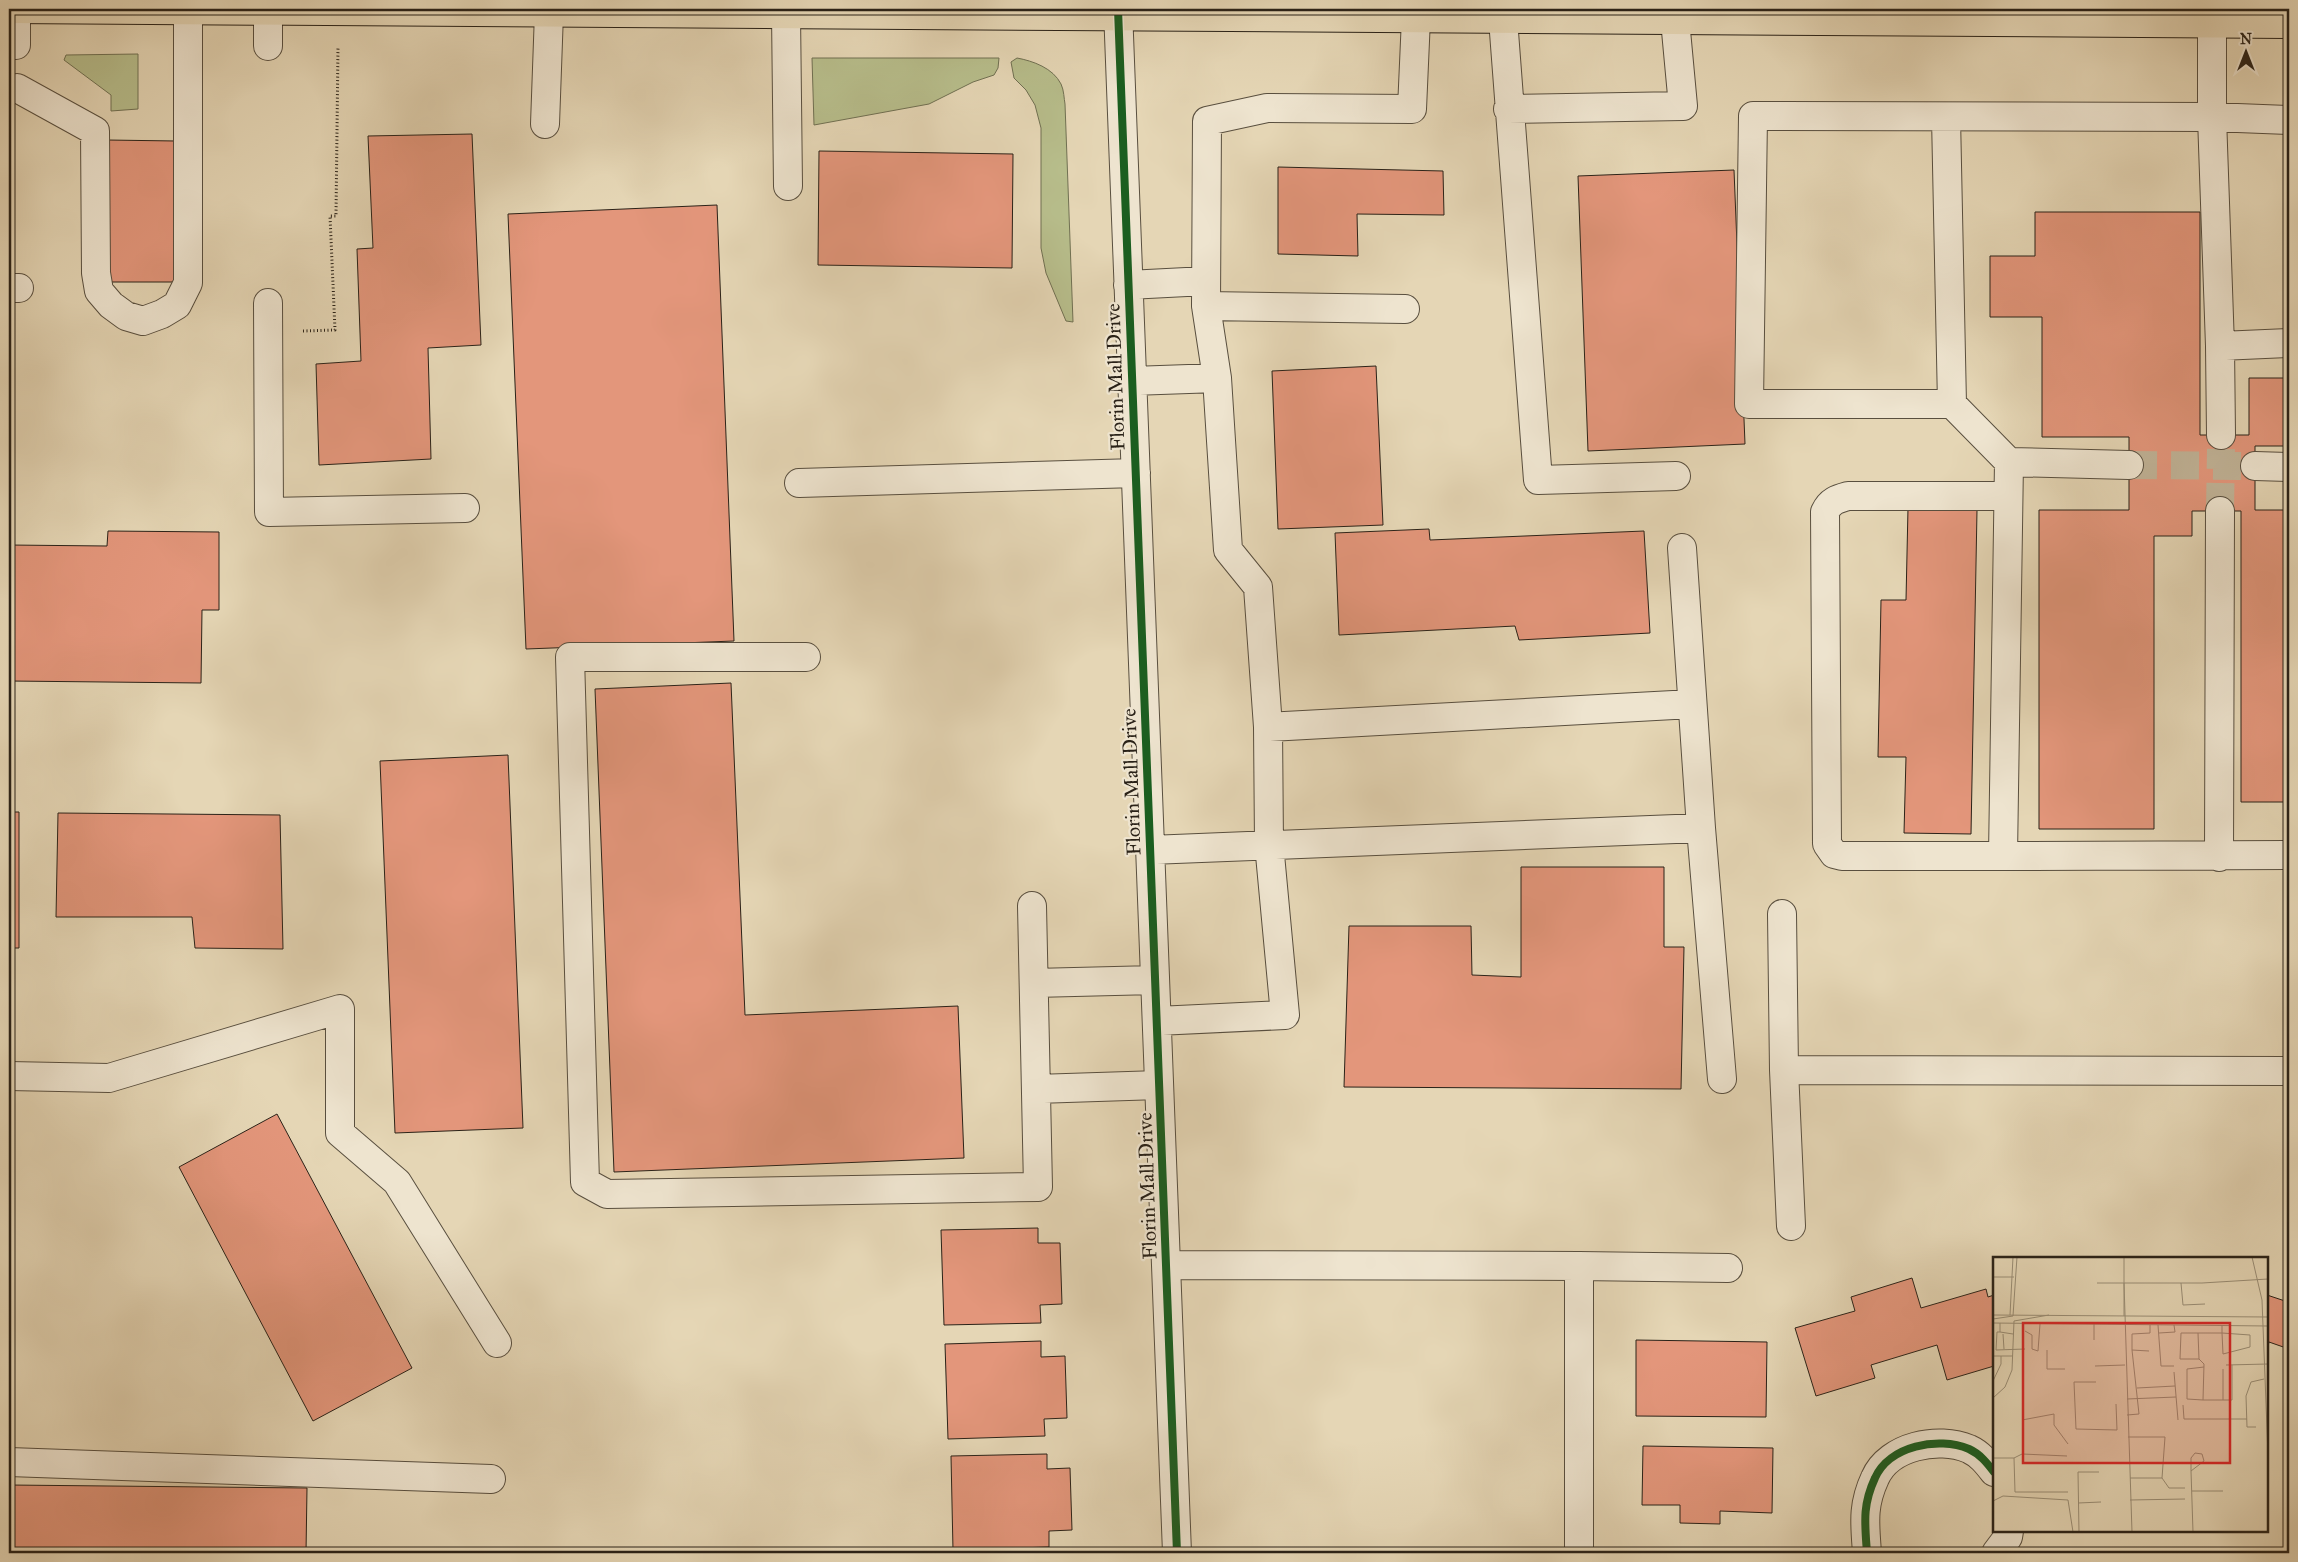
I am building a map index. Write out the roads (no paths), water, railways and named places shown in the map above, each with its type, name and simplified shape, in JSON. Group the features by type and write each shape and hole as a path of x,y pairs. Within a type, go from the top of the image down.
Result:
{"main road":[{"path":"9,9 786,14 1118,13 1502,19 2212,22 2289,24"}],"street":[{"path":"16,9 16,45"},
{"path":"17,88 95,131 96,273 99,291 111,305 126,316 143,321 162,314 177,305 188,283 188,10"},
{"path":"268,11 268,46"},
{"path":"544,124 549,13"},
{"name":"Florin Mall Drive","path":"1118,13 1177,1553"},
{"path":"786,14 788,186"},
{"path":"1157,1021 1285,1015 1269,844 1268,727 1258,587 1228,550 1217,378 1206,293 1207,121 1267,108 1412,108 1416,18"},
{"path":"1502,19 1538,480 1676,476"},
{"path":"1508,109 1683,106 1675,20"},
{"path":"2212,22 2212,117 2220,346 2221,435"},
{"path":"1952,404 1750,404 1753,116 2212,117 2289,120"},
{"path":"1946,117 1952,404 2009,462 2129,465"},
{"path":"1128,285 1405,309"},
{"path":"268,303 269,512 465,508"},
{"path":"2220,346 2289,343"},
{"path":"1132,381 1217,378"},
{"path":"2003,856 2009,462"},
{"path":"2255,466 2289,466"},
{"path":"800,482 1136,473"},
{"path":"2008,496 1848,496 1828,505 1825,512 1827,844 1834,854 1842,856 2219,857 2289,855"},
{"path":"2219,857 2220,511"},
{"path":"1682,548 1701,828 1722,1079"},
{"path":"806,657 570,657 584,1182 607,1194 1038,1187 1032,906"},
{"path":"1268,727 1692,704"},
{"path":"1150,850 1701,828"},
{"path":"1782,914 1784,1070 1791,1226"},
{"path":"1034,983 1155,980"},
{"path":"9,1076 109,1078 340,1009 340,1133 397,1182 496,1343"},
{"path":"1784,1070 2289,1071"},
{"path":"1036,1089 1159,1084"},
{"path":"1166,1265 1728,1268"},
{"path":"1579,1266 1579,1553"},
{"path":"1867,1553 1864,1505 1875,1476 1889,1460 1907,1449 1937,1443 1968,1449 1986,1460 1993,1470"},
{"path":"9,1462 491,1479"},
{"path":"1996,1553 2008,1537 2009,1532"}],"tunnel":[{"path":"2220,511 2221,449"},
{"path":"2129,465 2255,466"}]}
